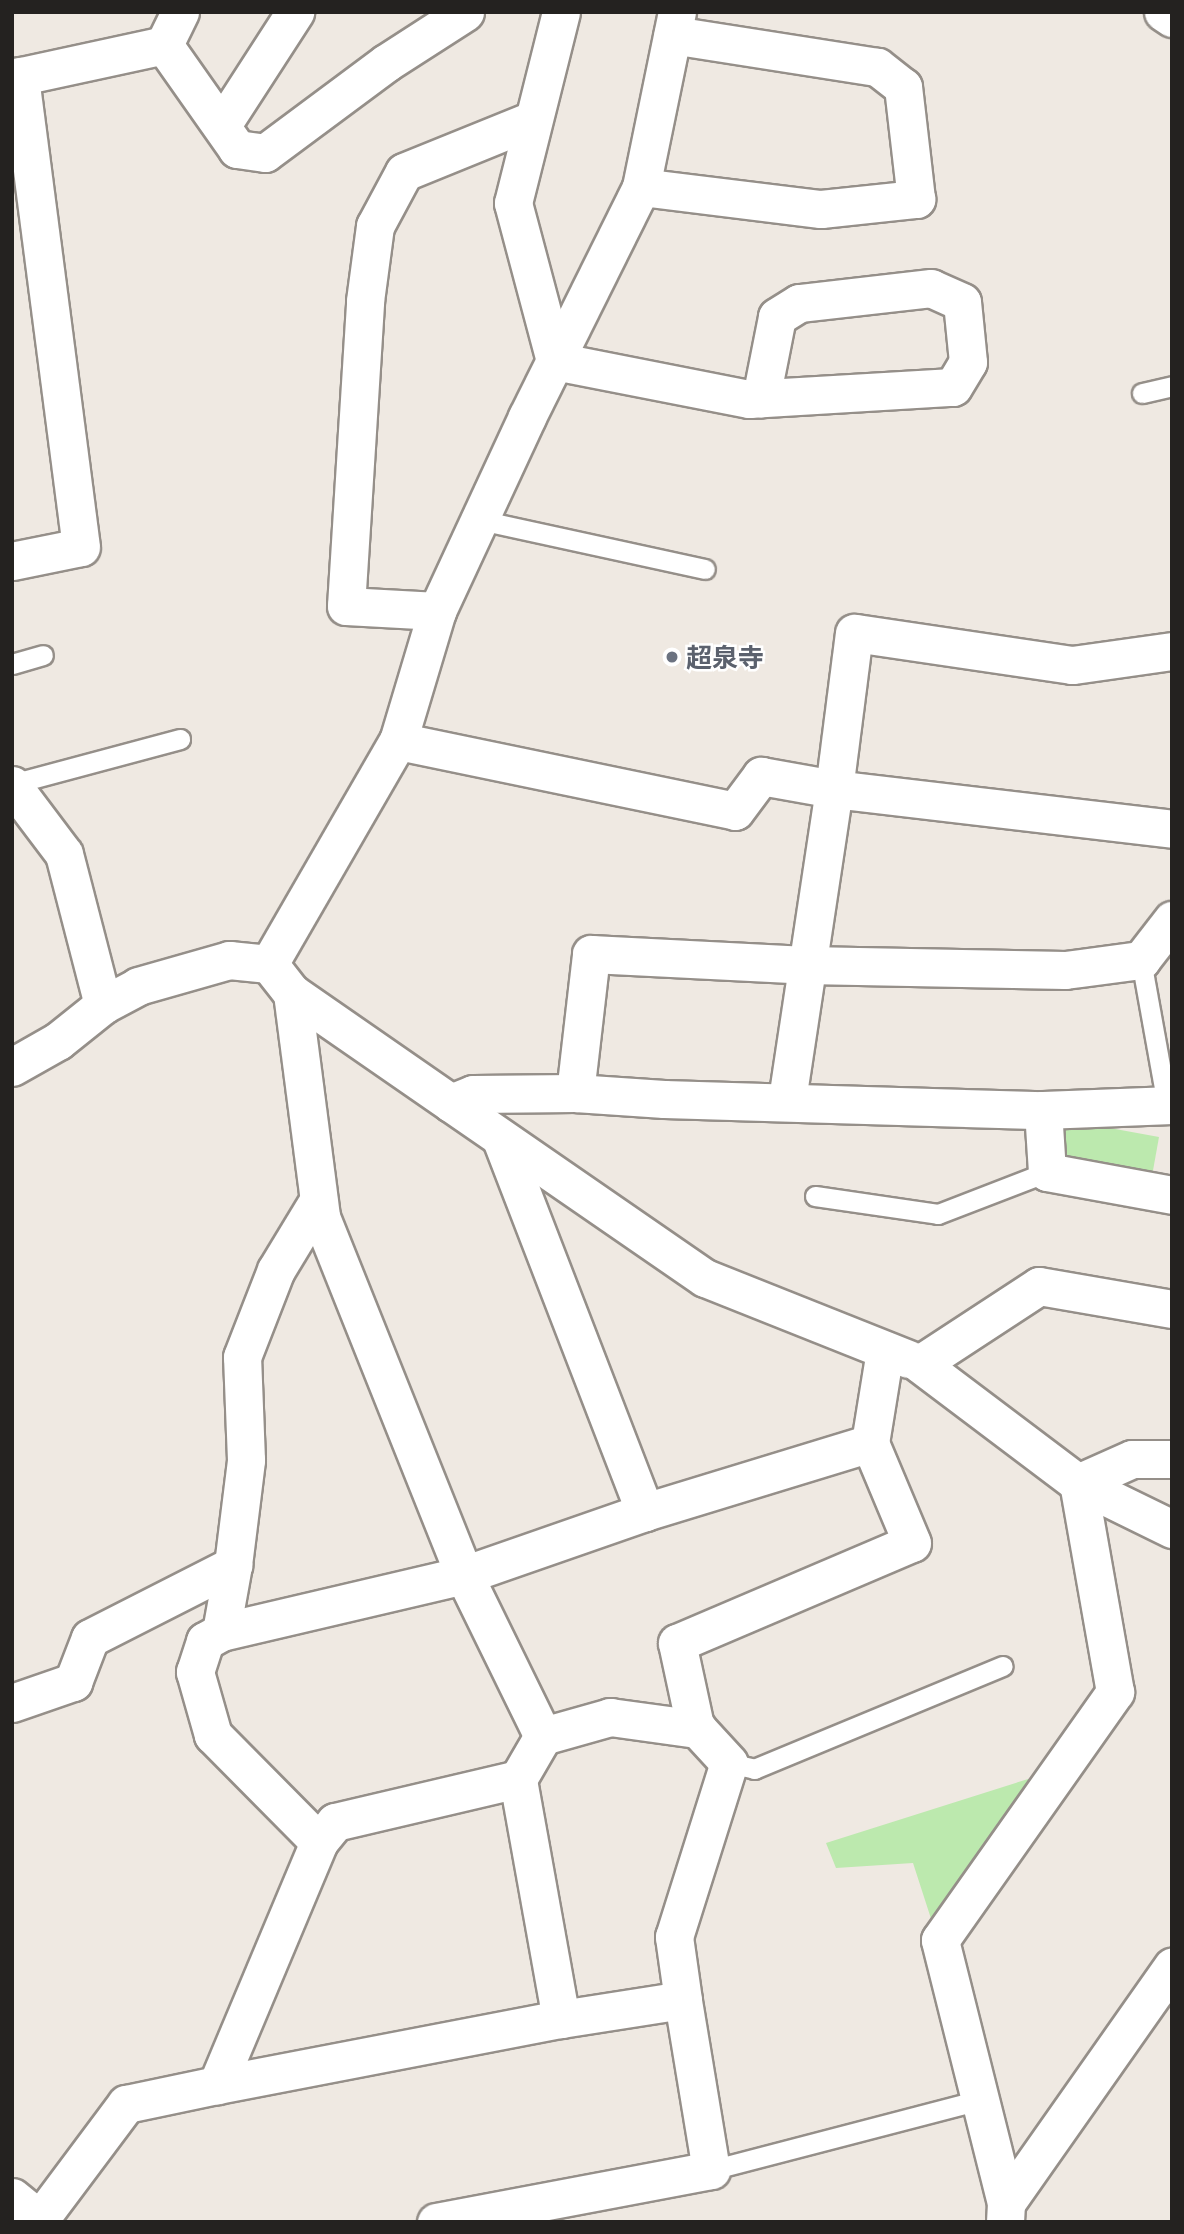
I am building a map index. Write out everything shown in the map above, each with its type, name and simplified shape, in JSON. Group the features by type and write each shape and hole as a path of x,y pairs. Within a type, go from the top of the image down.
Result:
{"street":[{"path":"164,45 180,12"},
{"path":"222,125 295,12"},
{"path":"164,45 237,149 265,153 386,63 465,12"},
{"path":"555,361 513,203 561,12"},
{"path":"1163,12 1172,18"},
{"path":"269,964 398,741 437,611 641,187 675,24 877,67 903,88 916,199 821,209 641,187"},
{"path":"12,561 81,547 16,77 164,45"},
{"path":"437,611 346,606 365,301 375,226 404,172 532,120"},
{"path":"555,361 749,399 953,387 968,362 962,302 931,288 799,303 777,317 761,398"},
{"path":"787,1101 834,789 854,633 1072,665 1172,651"},
{"path":"398,741 735,811 761,776 834,789 1172,829"},
{"path":"12,785 64,854 103,1006"},
{"path":"575,1093 591,954 806,965 1065,970 1141,960 1172,920"},
{"path":"12,1067 58,1041 103,1006 138,986 229,960 269,964 292,993 705,1278 920,1364 1078,1483 1172,1529"},
{"path":"292,993 321,1217 464,1576 543,1735"},
{"path":"451,1103 473,1094 575,1093 664,1099 1043,1110 1169,1105"},
{"path":"1043,1110 1047,1171 1172,1195"},
{"path":"501,1139 645,1512"},
{"path":"221,1632 233,1565 246,1460 242,1357 276,1270 318,1201"},
{"path":"920,1364 1039,1286 1172,1309"},
{"path":"436,2222 711,2170 674,1937 729,1763 698,1729 677,1643 912,1543 870,1443 885,1350"},
{"path":"319,1842 213,1735 195,1672 205,1641 221,1632 464,1576 645,1512 870,1443"},
{"path":"1078,1483 1132,1459 1172,1459"},
{"path":"1006,2212 981,2100 940,1940 1115,1692 1078,1483"},
{"path":"12,1703 73,1682 90,1638 233,1565"},
{"path":"561,2019 518,1779 543,1735 610,1717 698,1729"},
{"path":"217,2085 319,1842 335,1822 518,1779"},
{"path":"1006,2212 1172,1967"},
{"path":"12,2197 42,2220 126,2104 561,2019 683,2000"}],"lane":[{"path":"1142,393 1172,386"},
{"path":"480,520 705,569"},
{"path":"12,664 43,655"},
{"path":"12,785 180,738"},
{"path":"1141,960 1169,1105"},
{"path":"815,1196 938,1214 1047,1171"},
{"path":"729,1763 754,1769 1003,1665"},
{"path":"711,2170 981,2100"}],"green space":[{"path":"1077,1122 1159,1137 1152,1176 1063,1161 1061,1132"},
{"path":"1044,1774 935,1931 913,1863 836,1868 826,1843"}],"place":[{"name":"超泉寺","path":"672,657"}]}
